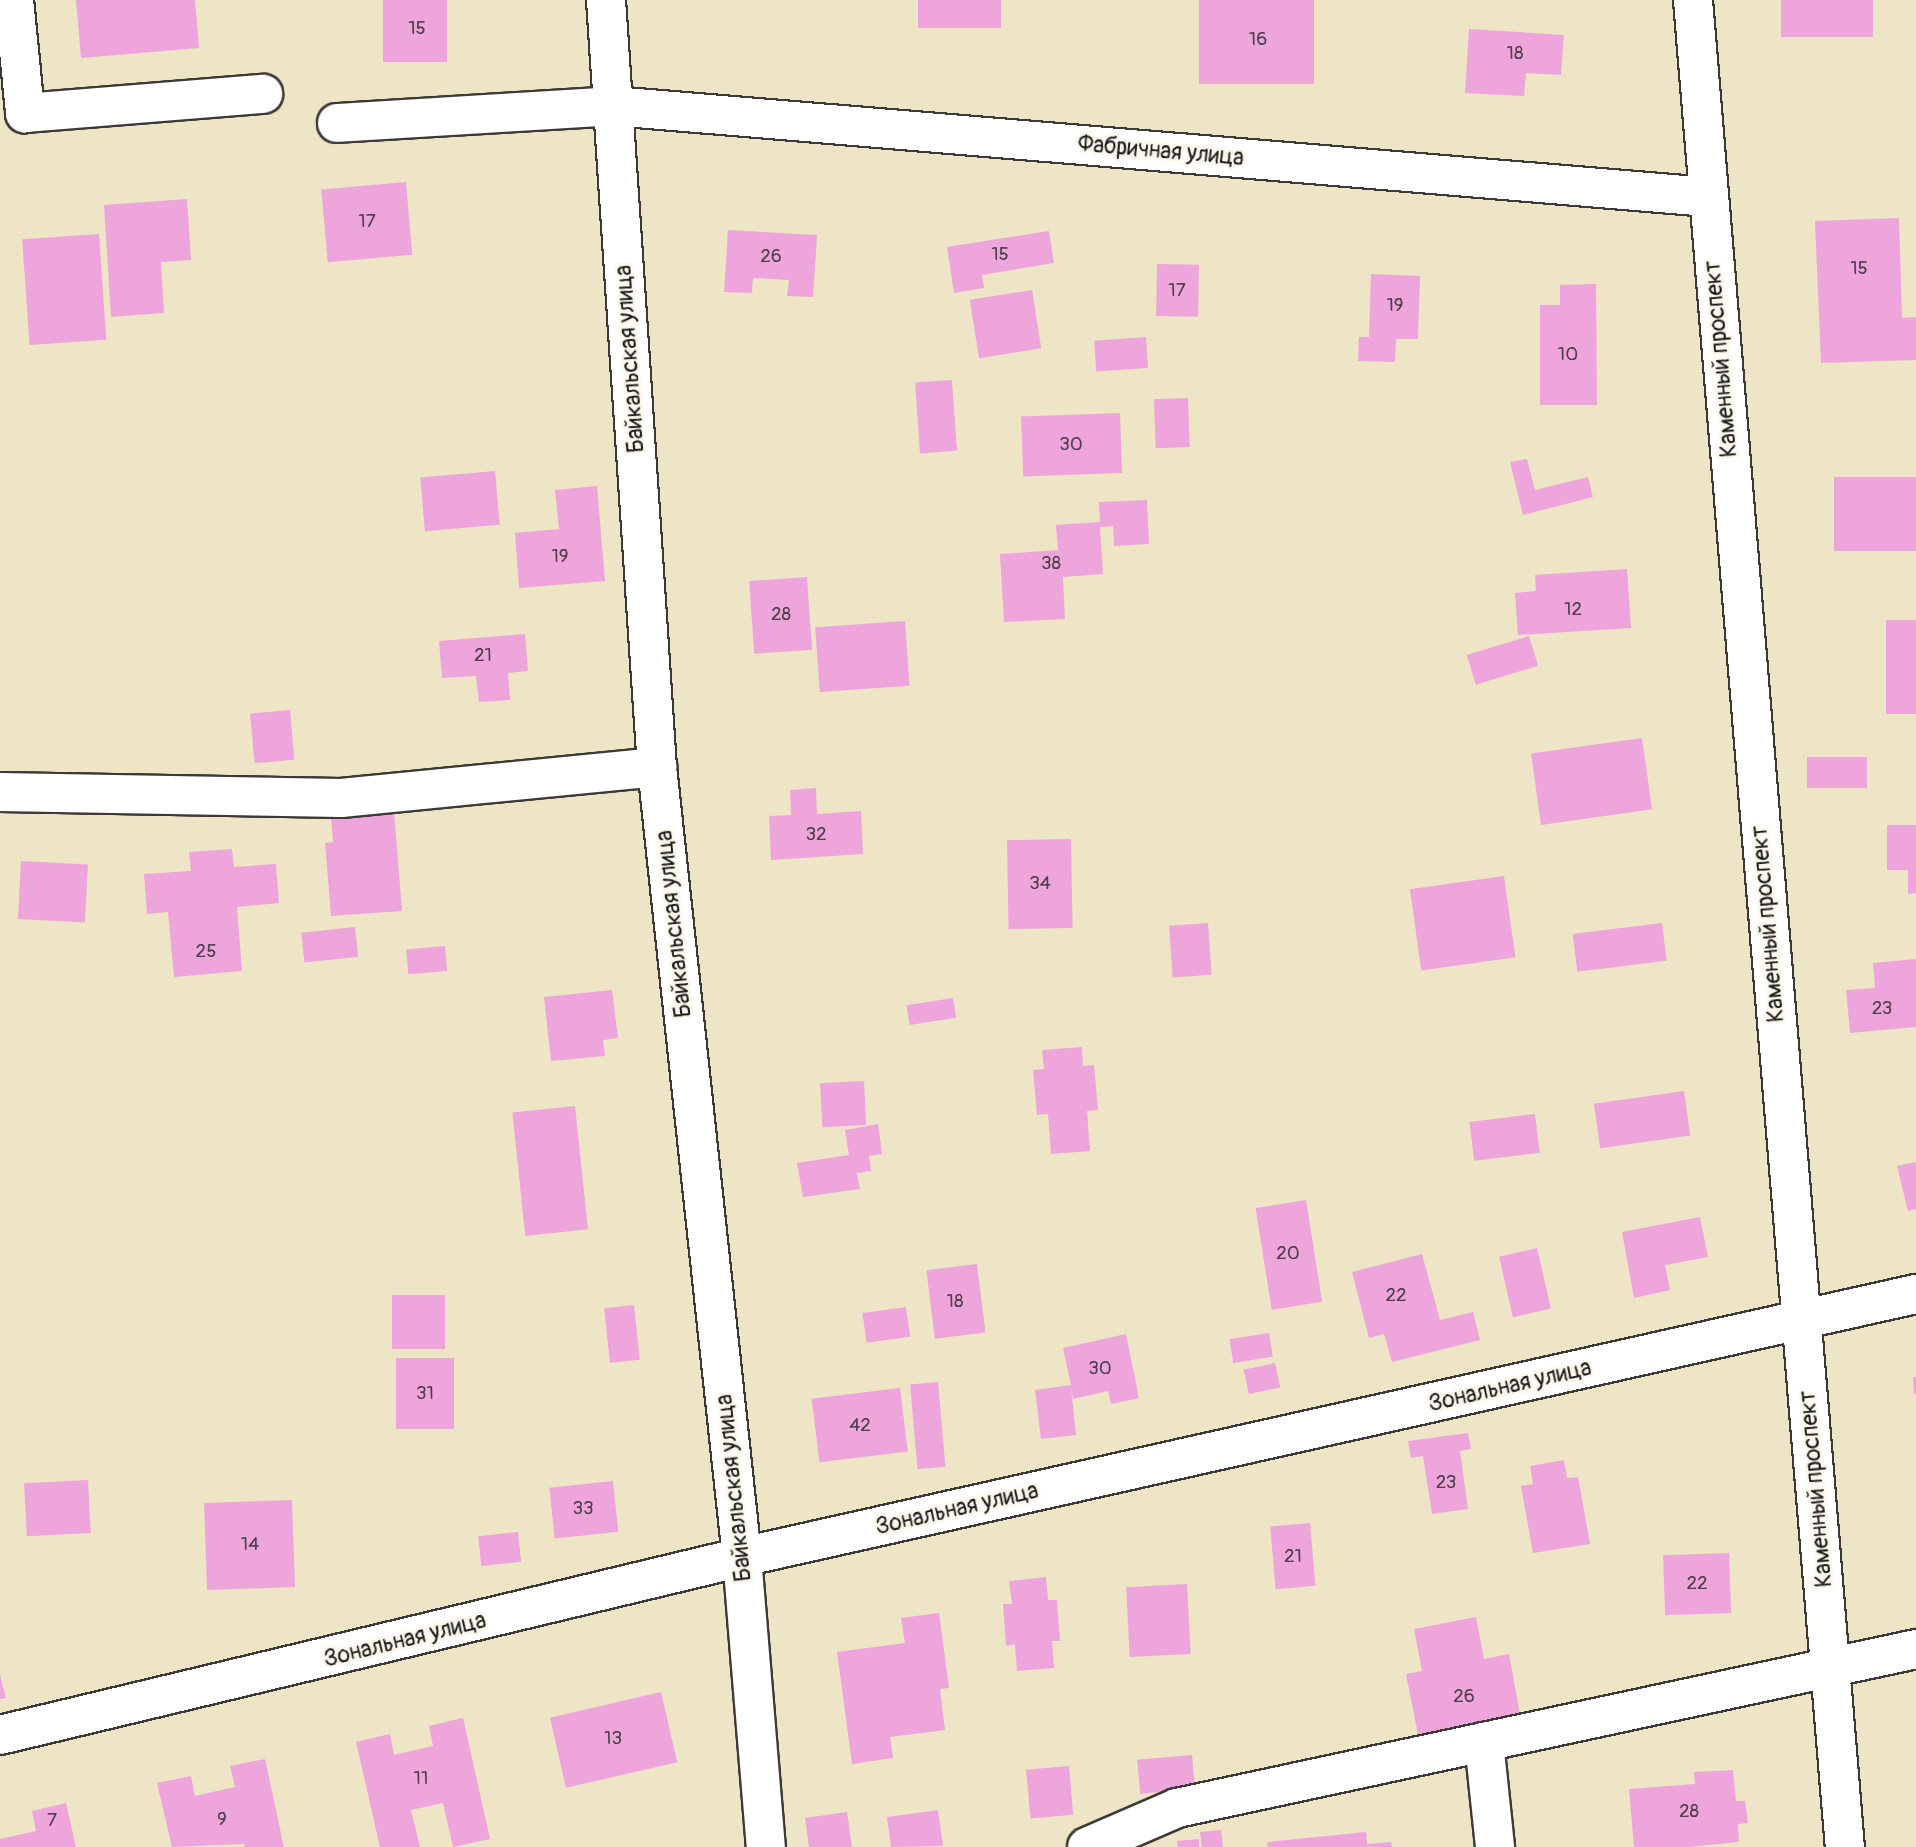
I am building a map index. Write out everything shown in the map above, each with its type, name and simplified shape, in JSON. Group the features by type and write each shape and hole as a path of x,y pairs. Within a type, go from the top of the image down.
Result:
{"street":[{"path":"14,0 24,113 263,94"},
{"name":"Байкальская улица","path":"606,0 657,767 742,1558 766,1847"},
{"name":"Каменный проспект","path":"1693,0 1845,1847"},
{"name":"Фабричная улица","path":"337,123 613,106 1708,197"},
{"path":"0,793 341,798 657,767"},
{"name":"Зональная улица","path":"0,1735 742,1558 1916,1294"},
{"path":"1087,1847 1177,1808 1916,1649"},
{"path":"1484,1742 1494,1847"}],"building":[{"path":"76,0 195,0 199,48 81,58"},
{"path":"383,0 447,0 447,62 383,62"},
{"path":"918,0 1001,0 1001,28 918,28"},
{"path":"1199,0 1314,0 1314,84 1199,84"},
{"path":"1781,0 1873,0 1873,37 1781,37"},
{"path":"1469,29 1564,35 1561,75 1526,73 1524,96 1465,93"},
{"path":"406,182 412,255 328,262 321,189"},
{"path":"187,199 191,260 161,262 164,313 111,317 104,205"},
{"path":"1899,218 1902,318 1916,317 1916,360 1821,363 1815,221"},
{"path":"728,230 817,235 813,297 787,296 789,280 753,278 752,293 724,292"},
{"path":"1049,231 1054,263 982,275 984,288 954,293 947,247"},
{"path":"99,234 106,340 30,345 22,239"},
{"path":"1157,264 1199,265 1198,317 1156,316"},
{"path":"1371,274 1420,276 1418,339 1396,339 1395,362 1358,361 1359,337 1369,337"},
{"path":"1596,284 1597,405 1540,405 1540,305 1560,305 1560,285"},
{"path":"1032,290 1041,348 979,358 970,300"},
{"path":"1146,337 1148,368 1096,372 1094,341"},
{"path":"952,380 957,451 920,453 915,383"},
{"path":"1188,398 1190,447 1156,448 1154,399"},
{"path":"1120,413 1122,473 1023,476 1021,416"},
{"path":"1527,459 1535,490 1588,477 1593,497 1523,515 1510,462"},
{"path":"495,471 500,525 425,531 420,478"},
{"path":"1834,477 1916,477 1916,551 1834,551"},
{"path":"597,486 605,581 519,588 515,533 559,529 555,490"},
{"path":"1147,500 1149,544 1114,546 1113,526 1100,527 1103,574 1063,577 1065,619 1004,622 1000,554 1058,550 1056,525 1100,522 1099,502"},
{"path":"1627,569 1631,628 1518,635 1515,593 1536,591 1535,575"},
{"path":"807,577 812,650 754,654 749,581"},
{"path":"1886,620 1916,620 1916,714 1886,714"},
{"path":"905,621 910,686 820,692 815,627"},
{"path":"525,634 528,671 508,673 510,700 479,702 476,676 442,678 439,641"},
{"path":"1529,636 1538,666 1476,685 1467,655"},
{"path":"290,710 294,760 255,763 250,713"},
{"path":"1642,738 1652,809 1541,825 1531,754"},
{"path":"1807,757 1867,757 1867,788 1807,788"},
{"path":"816,788 817,814 861,811 863,854 771,860 769,816 791,815 790,790"},
{"path":"394,811 402,911 331,916 325,843 333,842 331,817"},
{"path":"1887,825 1916,825 1916,893 1908,894 1908,870 1887,870"},
{"path":"1071,839 1073,928 1009,929 1007,840"},
{"path":"232,849 234,867 276,864 279,903 237,907 242,971 174,977 168,912 147,914 144,874 191,871 189,852"},
{"path":"21,861 88,865 85,922 18,919"},
{"path":"1504,876 1515,957 1421,970 1410,889"},
{"path":"1208,923 1212,975 1173,978 1169,926"},
{"path":"1662,923 1667,961 1577,972 1573,934"},
{"path":"355,927 358,957 304,962 301,933"},
{"path":"445,946 447,971 408,974 406,949"},
{"path":"1916,959 1916,1027 1850,1033 1846,990 1875,988 1873,963"},
{"path":"612,990 618,1038 603,1040 605,1056 551,1061 544,997"},
{"path":"953,998 956,1018 910,1025 907,1005"},
{"path":"1082,1047 1083,1066 1094,1065 1098,1110 1087,1111 1090,1151 1051,1154 1048,1114 1037,1115 1033,1070 1044,1069 1042,1050"},
{"path":"864,1081 866,1125 822,1127 820,1083"},
{"path":"1684,1091 1690,1136 1600,1148 1594,1104"},
{"path":"575,1106 588,1229 525,1236 512,1113"},
{"path":"1535,1114 1540,1153 1474,1161 1469,1122"},
{"path":"878,1124 882,1154 869,1156 871,1171 857,1173 860,1189 803,1197 797,1163 849,1155 845,1130"},
{"path":"1916,1162 1916,1209 1908,1211 1897,1166"},
{"path":"1306,1200 1322,1302 1272,1310 1256,1208"},
{"path":"1700,1217 1708,1257 1665,1265 1670,1290 1634,1298 1622,1232"},
{"path":"1537,1248 1551,1308 1513,1317 1499,1257"},
{"path":"1422,1254 1440,1320 1473,1312 1480,1340 1392,1362 1384,1334 1369,1338 1352,1272"},
{"path":"977,1264 985,1332 935,1339 926,1270"},
{"path":"392,1295 445,1295 445,1349 392,1349"},
{"path":"634,1305 640,1360 610,1363 604,1308"},
{"path":"906,1307 910,1337 867,1343 862,1313"},
{"path":"1269,1333 1273,1357 1233,1363 1229,1339"},
{"path":"1126,1334 1139,1398 1111,1404 1108,1391 1073,1399 1071,1388 1076,1435 1041,1439 1035,1390 1071,1385 1063,1348"},
{"path":"396,1358 454,1358 454,1429 396,1429"},
{"path":"1275,1363 1280,1387 1249,1394 1244,1370"},
{"path":"1913,1377 1916,1377 1916,1394 1914,1394"},
{"path":"938,1382 945,1467 918,1469 910,1384"},
{"path":"900,1388 908,1452 819,1462 812,1399"},
{"path":"1468,1433 1471,1449 1460,1451 1468,1509 1432,1514 1423,1456 1411,1458 1408,1441"},
{"path":"1564,1460 1567,1478 1578,1477 1590,1544 1533,1553 1521,1486 1533,1484 1530,1466"},
{"path":"88,1480 91,1533 27,1536 24,1483"},
{"path":"613,1481 618,1532 555,1538 549,1488"},
{"path":"292,1500 295,1587 207,1590 204,1503"},
{"path":"1310,1523 1315,1586 1276,1589 1270,1526"},
{"path":"518,1532 521,1562 481,1566 478,1536"},
{"path":"1729,1553 1731,1613 1665,1615 1663,1555"},
{"path":"1046,1577 1048,1600 1057,1600 1060,1641 1052,1641 1054,1668 1017,1671 1015,1644 1006,1646 1003,1604 1012,1604 1009,1581"},
{"path":"1187,1584 1191,1654 1130,1657 1126,1587"},
{"path":"939,1613 949,1688 940,1689 945,1730 890,1737 893,1758 852,1764 837,1652 905,1643 901,1618"},
{"path":"1476,1617 1484,1659 1509,1654 1521,1720 1419,1739 1406,1674 1422,1671 1414,1629"},
{"path":"0,1675 6,1698 0,1699"},
{"path":"661,1692 677,1762 566,1788 550,1718"},
{"path":"463,1718 490,1839 453,1847 443,1803 411,1810 420,1847 380,1847 356,1742 390,1734 394,1755 433,1746 429,1726"},
{"path":"1192,1755 1195,1789 1140,1794 1137,1760"},
{"path":"265,1759 284,1847 245,1847 244,1844 172,1847 157,1783 191,1776 195,1796 235,1787 230,1766"},
{"path":"1069,1766 1073,1815 1030,1819 1026,1770"},
{"path":"1733,1770 1736,1801 1745,1801 1748,1823 1738,1824 1739,1842 1689,1847 1634,1847 1629,1789 1695,1784 1694,1772"},
{"path":"66,1803 76,1847 0,1847 0,1839 36,1831 32,1811"},
{"path":"938,1810 943,1846 891,1847 887,1817"},
{"path":"847,1812 852,1847 809,1847 805,1818"},
{"path":"1221,1830 1223,1847 1202,1847 1200,1832"},
{"path":"1366,1832 1367,1844 1391,1842 1392,1847 1268,1847 1267,1842"},
{"path":"1199,1839 1199,1847 1178,1847 1177,1841"}]}
